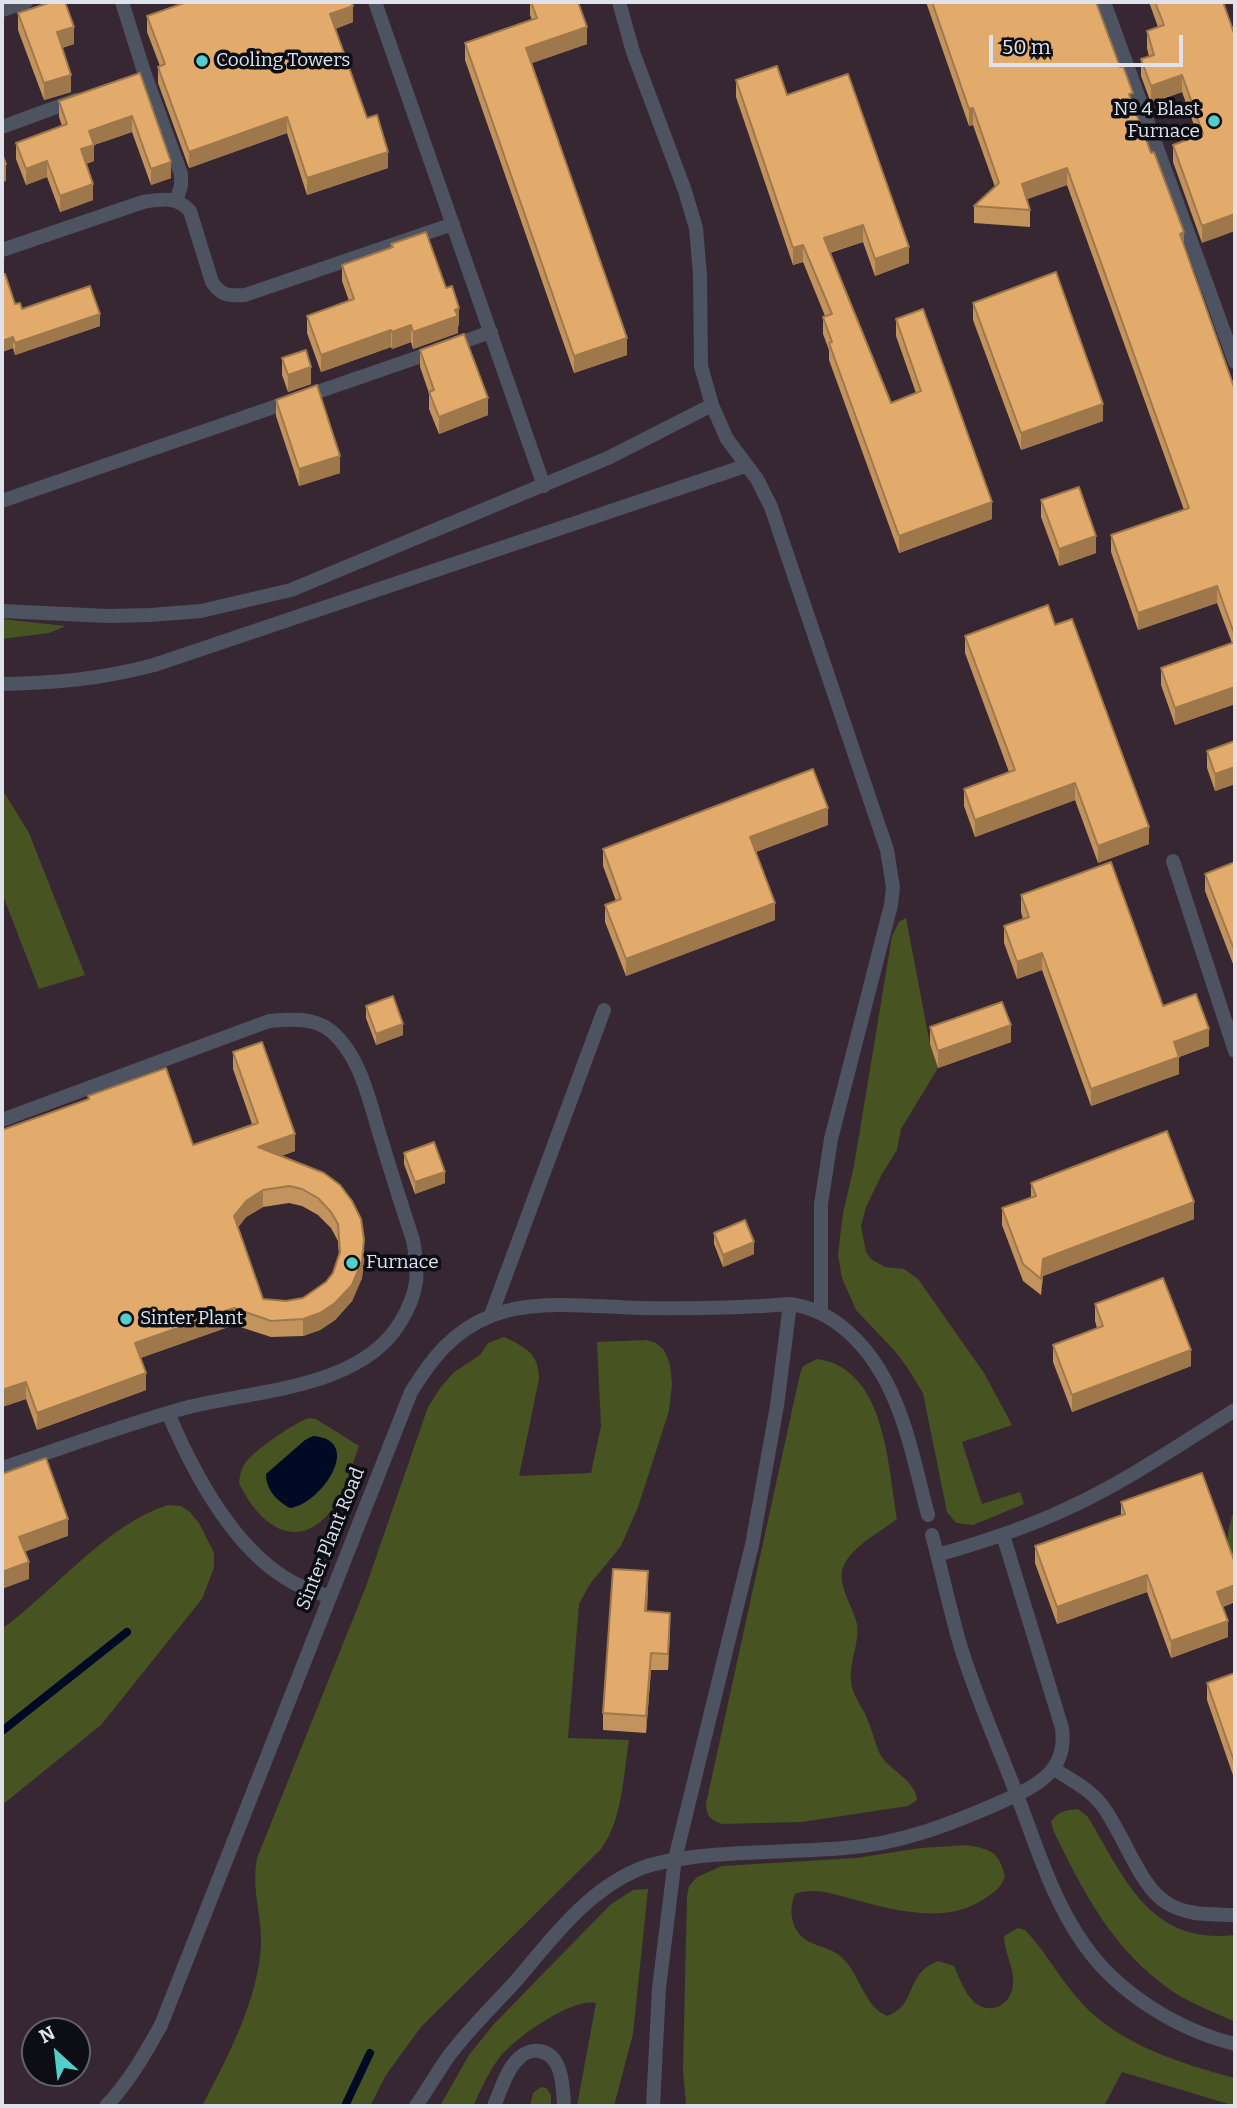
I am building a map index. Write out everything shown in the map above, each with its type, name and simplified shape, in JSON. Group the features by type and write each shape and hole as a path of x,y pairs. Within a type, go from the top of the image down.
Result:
{"lane":[{"path":"2,10 26,2"},
{"path":"122,2 139,78 181,174 181,186 176,201"},
{"path":"375,2 544,486"},
{"path":"620,2 624,24 696,228 701,366 712,405 727,439 757,479 785,543 891,870 891,905 824,1175 821,1216 821,1312 857,1339 884,1375 903,1423 928,1515"},
{"path":"1104,2 1235,362"},
{"path":"2,127 93,94"},
{"path":"2,250 143,202 167,198 190,211 212,282 217,290 227,296 244,295 453,224"},
{"path":"2,501 491,332"},
{"path":"2,611 108,616 150,615 201,611 291,590 608,458 712,405"},
{"path":"2,684 66,682 154,665 746,466"},
{"path":"1173,861 1235,1051"},
{"path":"492,1315 604,1010"},
{"path":"2,1120 269,1021 296,1019 317,1023 331,1030 348,1049 361,1077 413,1240 417,1264 416,1292 397,1328 366,1359 351,1368 306,1383 221,1398 168,1413 2,1468"},
{"path":"653,2106 659,1989 676,1859 752,1545 777,1406 790,1304"},
{"name":"Sinter Plant Road","path":"106,2106 120,2092 161,2025 411,1392 441,1348 463,1329 492,1315 523,1307 701,1309 790,1304 821,1312"},
{"path":"937,1555 1003,1535 1100,1492 1235,1410"},
{"path":"168,1413 184,1451 201,1480 246,1542 269,1566 294,1583 329,1597"},
{"path":"932,1535 961,1647 980,1703 1046,1874 1066,1916 1084,1945 1130,1992 1186,2027 1235,2044"},
{"path":"416,2106 448,2057 561,1927 613,1882 641,1868 676,1859 848,1848 886,1841 944,1827 1017,1795 1043,1780 1054,1769 1063,1751 1062,1728 1003,1535"},
{"path":"1054,1769 1085,1788 1100,1803 1148,1885 1166,1903 1182,1911 1235,1915"},
{"path":"494,2106 520,2056 535,2051 549,2055 558,2066 563,2083 564,2106"}],"shaded area":[{"path":"2,2 1235,2 1235,2106 2,2106"}],"green space":[{"path":"2,619 66,626 49,633 2,639"},
{"path":"2,789 29,833 85,975 39,989 2,893"},
{"path":"906,918 930,1044 938,1068 901,1129 897,1150 866,1207 861,1226 866,1252 871,1259 885,1267 904,1269 918,1279 984,1373 1012,1425 962,1442 982,1504 1020,1492 1024,1504 973,1525 956,1523 947,1512 923,1393 894,1350 856,1310 842,1278 838,1255 892,936 899,922"},
{"path":"504,1337 529,1352 536,1363 539,1379 519,1476 591,1473 601,1426 597,1342 647,1340 664,1350 670,1364 672,1384 669,1411 638,1507 621,1546 590,1584 579,1604 568,1738 629,1740 621,1797 614,1824 601,1849 421,2027 386,2075 370,2106 202,2106 240,2028 259,1965 260,1923 255,1881 257,1858 365,1589 428,1407 454,1372 480,1355 488,1343"},
{"path":"817,1359 840,1366 857,1380 880,1423 886,1448 897,1519 855,1550 845,1563 842,1578 845,1594 857,1624 851,1671 853,1691 881,1756 908,1782 916,1793 917,1800 908,1806 802,1822 722,1824 710,1817 706,1804 800,1374 803,1366"},
{"path":"309,1418 316,1419 359,1446 345,1486 334,1507 320,1522 307,1530 293,1532 268,1522 247,1498 239,1480 244,1464 251,1457 285,1431"},
{"path":"168,1505 181,1506 190,1512 199,1523 214,1553 214,1568 202,1599 101,1725 2,1805 2,1629 102,1543 145,1514"},
{"path":"1235,1508 1235,1553 1230,1555 1228,1531"},
{"path":"1078,1809 1088,1817 1128,1884 1143,1903 1161,1918 1181,1929 1206,1935 1235,1935 1235,2022 1172,1991 1151,1975 1116,1939 1077,1878 1051,1822 1056,1815"},
{"path":"967,1845 993,1853 1000,1861 1005,1876 994,1892 969,1907 953,1912 919,1913 831,1893 809,1891 795,1894 792,1913 795,1927 806,1940 840,1956 872,2005 887,2016 903,2005 920,1974 938,1961 954,1966 967,1993 979,2005 992,2008 1004,2003 1011,1992 1013,1979 1004,1936 1018,1928 1025,1930 1078,1999 1111,2028 1150,2050 1235,2078 1235,2106 1122,2072 1104,2106 686,2106 683,2069 687,1896 689,1886 697,1877 722,1866 856,1858 921,1848"},
{"path":"648,1889 633,2034 614,2106 577,2106 596,2003 585,2003 544,2021 517,2040 495,2064 473,2106 440,2106 469,2055 494,2024 610,1905 633,1890"},
{"path":"541,2087 546,2088 551,2095 551,2106 530,2106 533,2093"}],"water":[{"path":"313,1436 328,1440 336,1448 337,1459 333,1472 314,1496 290,1508 273,1494 266,1474"}],"building":[{"path":"52,2 65,2 74,27 57,32 71,75 44,83 18,13"},
{"path":"187,2 351,2 353,6 330,14 367,118 377,115 388,152 307,178 287,117 189,152 158,67 165,64 147,16"},
{"path":"531,2 578,2 587,27 526,48 627,338 574,356 465,43 537,18"},
{"path":"932,2 1096,2 1120,67 1123,66 1133,93 1129,94 1151,153 1154,152 1184,232 1180,234 1235,390 1235,636 1217,586 1138,613 1111,535 1189,508 1067,168 1022,184 1030,210 974,206 999,183 973,108 969,109"},
{"name":"Nº 4 Blast Furnace","path":"1155,2 1223,2 1235,36 1235,214 1202,226 1173,145 1203,134 1182,75 1151,86 1141,59 1154,55 1147,31 1164,25"},
{"path":"777,66 787,95 848,74 909,247 875,259 863,225 824,238 891,403 921,391 896,319 923,309 992,502 899,536 829,343 832,342 823,317 832,314 803,245 793,248 736,80"},
{"path":"140,73 171,162 151,169 132,116 89,131 94,145 81,149 93,184 60,196 47,161 26,169 16,143 67,124 59,101"},
{"path":"426,232 446,288 452,286 459,308 455,310 458,316 413,332 411,325 392,332 391,330 321,355 307,316 354,299 342,265"},
{"path":"1056,272 1103,404 1021,433 973,303"},
{"path":"5,274 15,304 20,303 22,309 90,286 100,314 15,343 13,337 2,341 2,275"},
{"path":"464,334 488,398 439,417 429,392 434,390 420,350"},
{"path":"306,350 311,367 288,375 282,358"},
{"path":"317,385 340,456 299,469 276,400"},
{"path":"1079,487 1096,536 1059,549 1041,500"},
{"path":"1048,605 1055,625 1072,619 1149,827 1098,846 1075,783 975,820 964,789 1015,770 965,636"},
{"path":"1235,642 1235,687 1175,708 1161,668"},
{"path":"1235,741 1235,767 1215,774 1207,751"},
{"path":"813,769 828,808 750,837 775,903 626,959 605,905 621,899 603,849"},
{"path":"1111,862 1163,1006 1196,994 1209,1029 1174,1042 1179,1057 1091,1089 1042,953 1017,962 1004,926 1029,917 1021,895"},
{"path":"1235,862 1235,952 1205,874"},
{"path":"393,996 403,1024 376,1034 366,1006"},
{"path":"1002,1002 1011,1025 938,1051 930,1027"},
{"path":"262,1042 295,1134 258,1147 324,1173 340,1185 352,1201 361,1219 364,1240 362,1261 352,1285 335,1303 320,1313 303,1319 271,1321 234,1308 135,1343 146,1373 37,1413 26,1382 2,1390 2,1130 166,1068 193,1145 258,1123 233,1052","holes":["289,1186 302,1189 318,1198 338,1224 340,1252 333,1273 326,1282 303,1298 286,1301 263,1299 234,1216 246,1201 263,1190"]},
{"path":"1167,1131 1194,1202 1043,1259 1041,1279 1023,1264 1002,1208 1036,1196 1031,1183"},
{"path":"434,1142 445,1172 415,1182 404,1153"},
{"path":"745,1220 754,1242 723,1255 714,1233"},
{"path":"1163,1278 1191,1350 1072,1395 1053,1345 1103,1326 1095,1304"},
{"path":"46,1458 68,1519 19,1537 29,1562 2,1572 2,1474"},
{"path":"1202,1473 1235,1563 1235,1585 1217,1592 1228,1621 1171,1641 1147,1575 1057,1607 1035,1546 1125,1514 1121,1502"},
{"path":"613,1569 648,1571 645,1611 670,1613 668,1654 651,1653 646,1716 603,1713"},
{"path":"1235,1673 1235,1764 1207,1683"}],"waterway":[{"path":"2,1731 127,1632"},
{"path":"345,2106 370,2053"}],"place":[{"name":"Cooling Towers","path":"202,61"},
{"name":"Nº 4 Blast Furnace","path":"1214,121"},
{"name":"Furnace","path":"352,1263"},
{"name":"Sinter Plant","path":"126,1319"}]}
